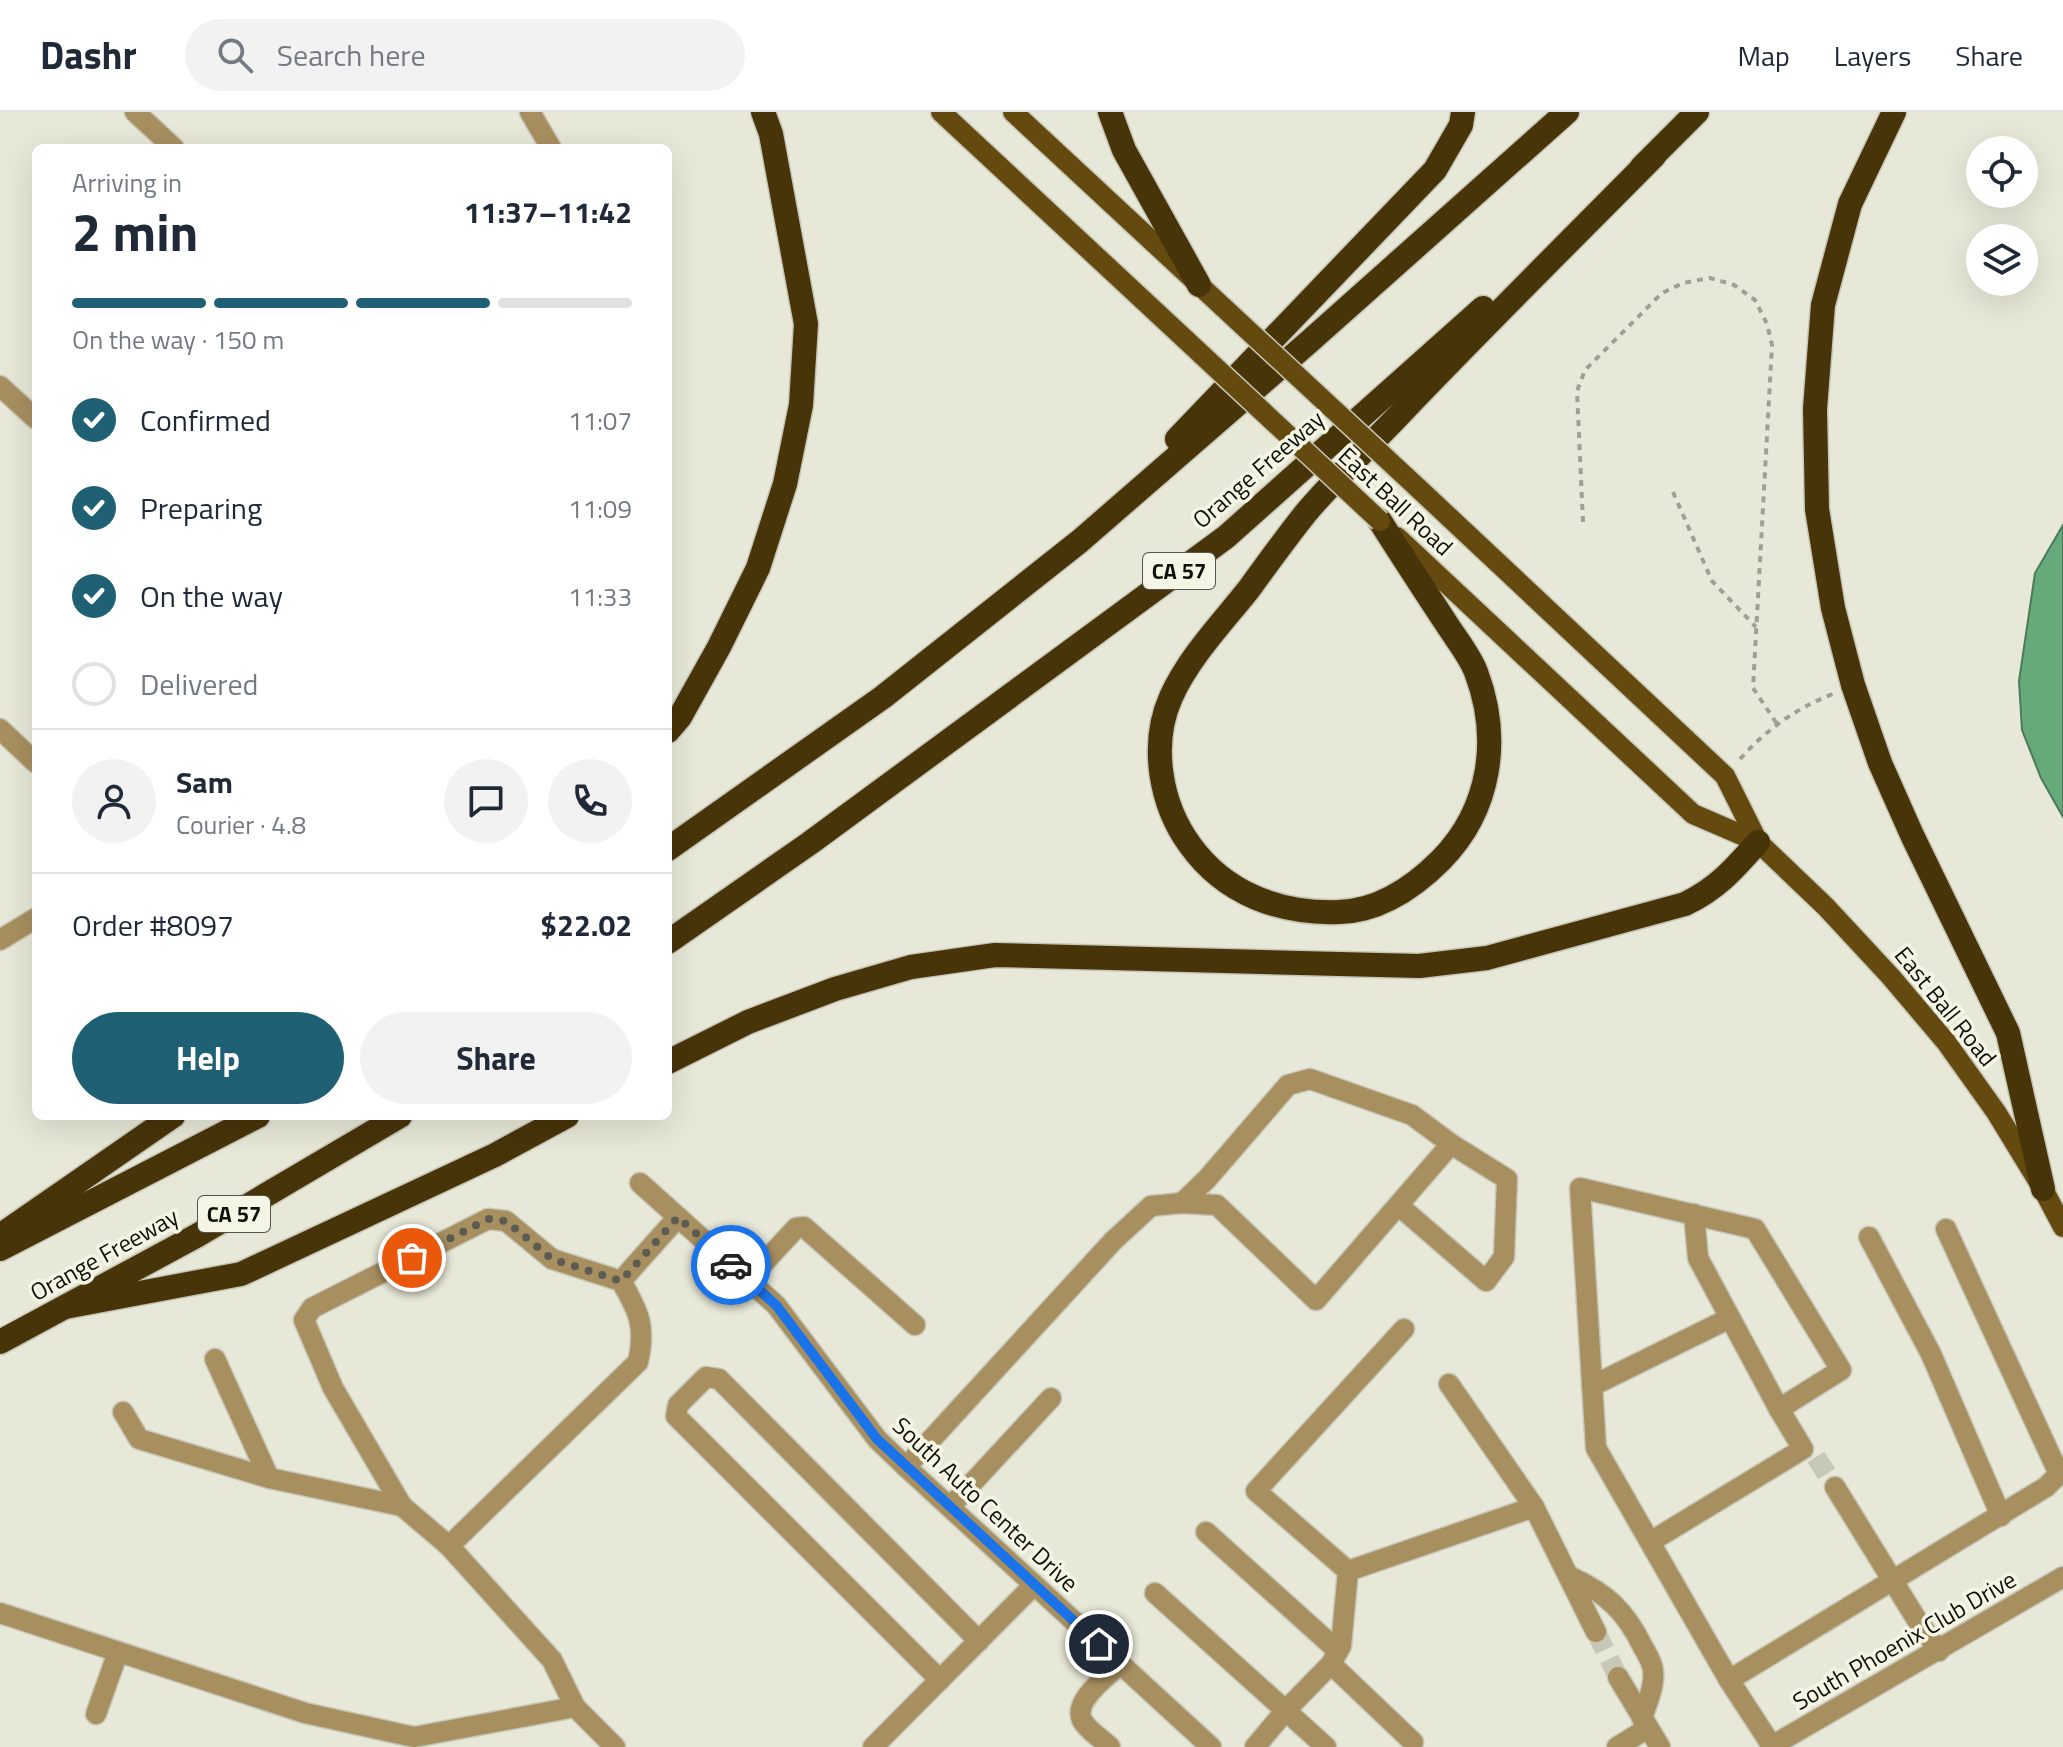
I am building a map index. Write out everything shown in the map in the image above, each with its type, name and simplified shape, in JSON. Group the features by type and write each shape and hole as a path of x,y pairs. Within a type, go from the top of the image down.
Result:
{"highway":[{"path":"672,726 680,717 758,568 785,484 801,405 806,324 771,134 763,112"},
{"path":"1110,112 1124,150 1199,285"},
{"path":"1080,541 1435,170 1461,125 1463,112"},
{"path":"672,846 883,697 1080,541 1567,112"},
{"name":"Orange Freeway","path":"672,939 810,843 1226,537 1654,156 1697,112"},
{"path":"1894,112 1850,204 1823,305 1815,409 1817,509 1833,608 1853,685 1880,763 1912,835 2008,1033 2043,1189"},
{"path":"1380,521 1475,668 1490,731 1490,762 1483,792 1473,817 1455,845 1421,879 1380,904 1345,912 1309,913 1280,907 1247,895 1221,880 1183,836 1167,797 1160,753 1162,726 1170,698 1187,667 1307,512 1441,371 1654,156"},
{"path":"672,1060 748,1022 835,989 911,967 995,955 1419,966 1487,958 1685,904 1710,892 1758,842"},
{"path":"0,1236 167,1120"},
{"name":"Orange Freeway","path":"0,1249 250,1120"},
{"name":"Orange Freeway","path":"0,1342 198,1235 393,1120"},
{"path":"65,1307 241,1274 495,1155 560,1120"}],"main road":[{"name":"East Ball Road","path":"941,112 1693,814 1758,842"},
{"name":"East Ball Road","path":"1013,112 1725,776 1758,842 1826,907 1946,1042 1996,1112 2063,1227"}],"street":[{"path":"135,112 170,144"},
{"path":"530,112 549,144"},
{"path":"0,386 32,415"},
{"path":"0,729 32,759"},
{"path":"0,940 32,920"},
{"path":"1182,1203 1207,1179 1288,1085 1310,1079 1412,1115 1507,1179 1504,1257 1486,1281 1398,1205"},
{"path":"906,1467 1113,1241 1151,1206 1182,1203 1217,1205 1316,1300 1451,1144"},
{"name":"South Auto Center Drive","path":"640,1183 776,1305 877,1439 1211,1747"},
{"path":"1771,1746 1729,1680 1596,1448 1580,1188 1755,1229 1841,1370 1779,1409"},
{"path":"1650,1542 1810,1453 1779,1409 1698,1258 1694,1214"},
{"path":"621,1281 678,1217"},
{"path":"449,1546 638,1362 643,1339 639,1312 621,1281 552,1259 506,1221 488,1219 312,1308 304,1320 333,1388 402,1506 449,1546 552,1660 575,1707 615,1747"},
{"path":"748,1280 796,1228 804,1227 915,1325"},
{"path":"1729,1680 2001,1516 2046,1487 2059,1474 1946,1229"},
{"path":"1869,1237 1931,1354 2001,1516"},
{"path":"1592,1386 1730,1318"},
{"path":"1348,1571 1256,1491 1404,1329"},
{"path":"215,1359 269,1478"},
{"path":"940,1680 676,1416 678,1405 706,1377 719,1379 979,1641"},
{"path":"1449,1384 1534,1507 1596,1632"},
{"path":"950,1507 1051,1398"},
{"path":"123,1412 139,1439 269,1478 402,1506"},
{"path":"1835,1487 1939,1651"},
{"path":"1348,1571 1534,1507"},
{"path":"1206,1532 1334,1657 1413,1742"},
{"path":"1255,1747 1341,1646 1348,1571"},
{"path":"1569,1576 1613,1602 1632,1625 1653,1667 1645,1723 1617,1747"},
{"name":"South Phoenix Club Drive","path":"1771,1746 2063,1577"},
{"path":"873,1747 1034,1585"},
{"path":"1155,1593 1326,1747"},
{"path":"0,1613 305,1713 414,1737 575,1707"},
{"path":"96,1714 118,1652"},
{"path":"1110,1747 1083,1722 1080,1712 1086,1698 1120,1664"},
{"path":"1618,1677 1660,1747"}],"path":[{"path":"1583,522 1577,391 1585,370 1662,293 1683,283 1710,278 1734,285 1755,300 1767,324 1772,345 1753,688 1777,724"},
{"path":"1673,492 1712,581 1756,627"},
{"path":"1725,776 1777,724 1800,708 1853,685"}],"shaded area":[{"path":"2063,525 2063,817 2041,778 2022,730 2019,681 2035,573"}],"tunnel":[{"path":"1816,1457 1835,1487"},
{"path":"1596,1632 1618,1677"}],"way so far":[{"path":"412,1258 488,1219 506,1221 552,1259 621,1281 678,1217 731,1265"}],"route":[{"path":"731,1265 776,1305 877,1439 1099,1644"}]}
